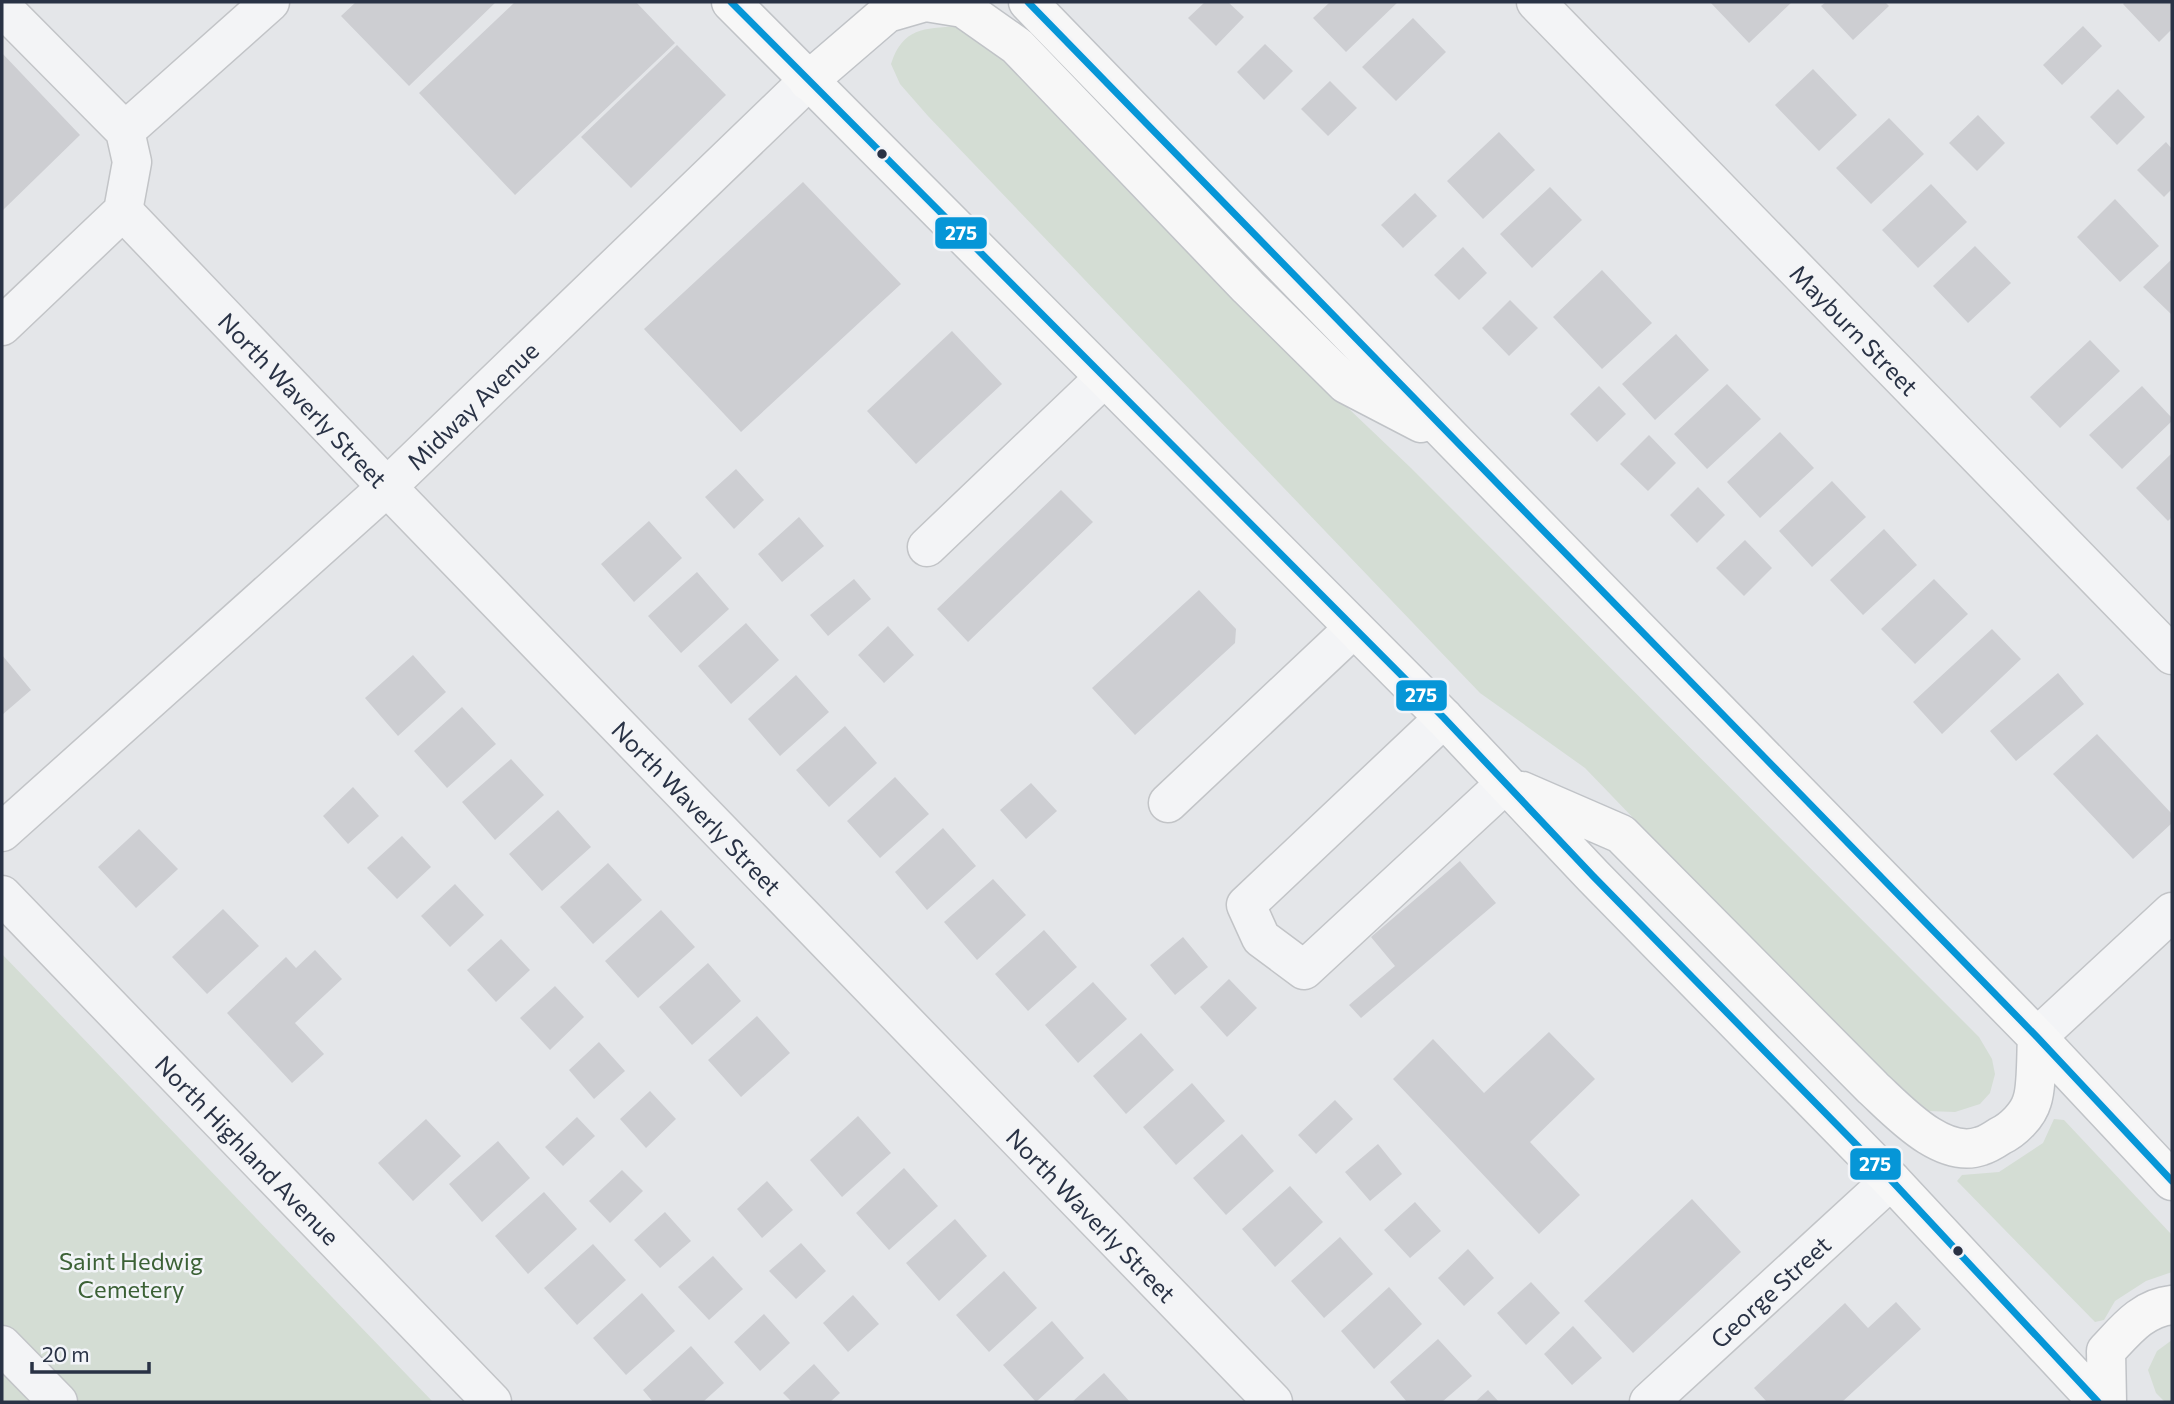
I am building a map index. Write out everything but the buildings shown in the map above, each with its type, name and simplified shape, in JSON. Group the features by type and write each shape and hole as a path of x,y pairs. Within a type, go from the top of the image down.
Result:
{"main road":[{"path":"731,2 1444,718 1891,1180 2098,1402"},
{"path":"808,81 887,13 926,2 963,8 1017,46 1248,287 1346,384 1451,438"},
{"path":"1028,2 2037,1037 2172,1181"},
{"path":"1505,783 1621,834 1873,1087 1906,1119 1934,1139 1956,1147 1979,1147 2006,1134 2022,1118 2032,1101 2037,1037"},
{"path":"2107,1402 2106,1351 2134,1320 2163,1306 2172,1306"}],"street":[{"path":"125,131 270,2"},
{"name":"Mayburn Street","path":"1536,2 2172,656"},
{"path":"2,7 125,131 132,162 123,211 2,326"},
{"name":"Midway Avenue","path":"2,832 387,487 808,81"},
{"name":"North Waverly Street","path":"123,211 1273,1402"},
{"path":"927,547 1104,378"},
{"path":"1168,803 1354,628"},
{"path":"1444,718 1247,905 1261,938 1304,970 1505,783"},
{"name":"North Highland Avenue","path":"2,895 492,1402"},
{"path":"2037,1037 2172,912"},
{"name":"George Street","path":"1649,1402 1891,1180"},
{"path":"2,1345 58,1402"}],"green space":[{"path":"957,26 1014,59 1306,368 1411,468 1979,1037 1992,1059 1995,1074 1990,1093 1980,1104 1955,1112 1927,1111 1905,1094 1798,989 1585,768 1480,693 928,116 900,84 891,64 902,43 916,32"},
{"name":"Saint Hedwig Cemetery","path":"2,954 433,1402 2,1402"},
{"path":"2054,1119 2064,1120 2172,1235 2172,1272 2146,1281 2115,1301 2104,1320 2095,1322 1957,1181 1962,1175 1999,1172 2043,1143"},
{"path":"2172,1340 2172,1402 2165,1402 2156,1393 2148,1370 2157,1351"}],"transit line":[{"name":"275","path":"731,2 1444,718 1593,876 1891,1180 2098,1402"},
{"name":"275","path":"1028,2 2037,1037 2172,1181"}]}
